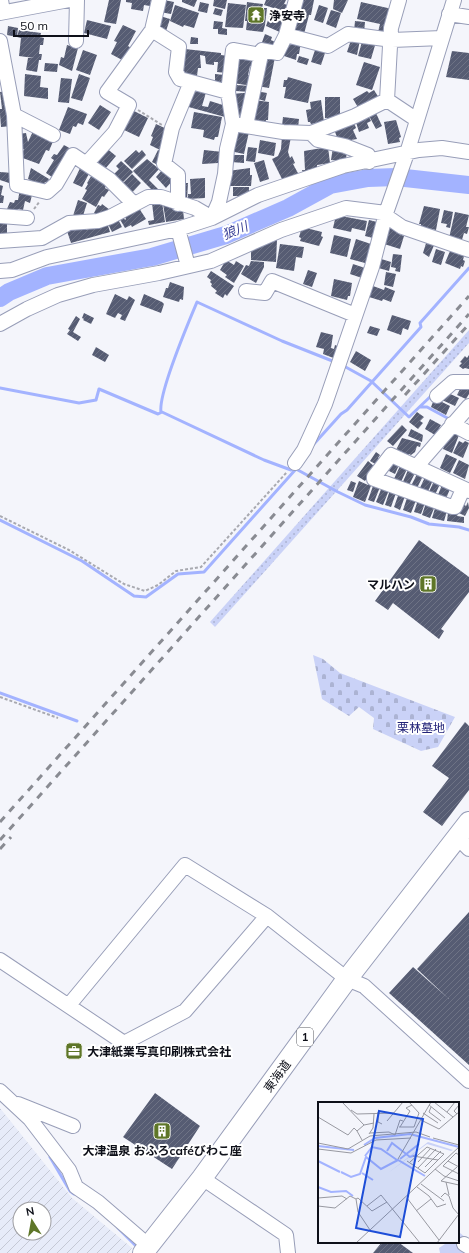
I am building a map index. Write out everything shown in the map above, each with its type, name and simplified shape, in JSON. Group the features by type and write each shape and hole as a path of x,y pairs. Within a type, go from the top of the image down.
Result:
{"highway":[{"name":"東海道","path":"146,1249 202,1178 347,979 463,843 469,822"}],"street":[{"path":"1,8 69,0"},
{"path":"76,41 77,0"},
{"path":"87,163 115,132 129,105 107,92 152,30 159,0"},
{"path":"212,218 220,202 225,174 227,149 240,125 260,55 262,50 277,53 286,35 296,0"},
{"path":"387,100 392,40 391,28 399,0"},
{"path":"295,463 304,450 325,404 372,267 386,214 405,159 454,0"},
{"path":"449,14 469,17"},
{"path":"152,30 179,47 176,72 180,79 228,92"},
{"path":"286,35 328,46 348,34 392,40 442,38"},
{"path":"0,41 14,115 17,186 47,192 56,184 73,155 109,179 134,204"},
{"path":"240,125 228,92 233,50 260,55"},
{"path":"178,204 178,175 164,164 171,131 191,82"},
{"path":"387,100 417,120"},
{"path":"240,125 282,132 311,133 355,116 387,100"},
{"path":"14,115 53,135"},
{"path":"311,133 318,140 345,146 368,155 369,162"},
{"path":"0,271 12,270 47,257 178,230 212,218 258,195 343,166 405,159 442,148 469,152"},
{"path":"0,241 42,238 69,223 98,221 148,196 161,197 178,204 195,208 212,218"},
{"path":"0,324 27,309 58,295 94,284 211,261 281,230 346,208 386,214 402,227 469,250"},
{"path":"0,216 27,218"},
{"path":"178,230 188,265"},
{"path":"246,291 265,292 272,281 355,315"},
{"path":"437,396 453,382 469,382"},
{"path":"416,467 469,406"},
{"path":"452,424 469,433"},
{"path":"391,455 466,490 455,506 452,507 374,480 374,477 391,455"},
{"path":"69,1005 185,865 267,916 347,979 364,986 469,1081"},
{"path":"0,960 124,1042 185,1011 267,916"},
{"path":"4,1095 73,1126"},
{"path":"4,1095 30,1119 69,1170 76,1187 98,1202 146,1249"},
{"path":"202,1178 286,1235 288,1253"}],"path":[{"path":"129,105 171,131"},
{"path":"27,218 47,192"},
{"path":"0,516 69,550 124,584 145,591 176,571 201,567 295,463"},
{"path":"0,697 58,718"}],"shaded area":[{"path":"0,1108 72,1198 132,1248 128,1253 0,1253"}],"green space":[{"path":"469,330 469,343 215,627 210,622"},
{"name":"栗林墓地","path":"313,655 323,659 340,673 455,717 438,747 421,751 373,729 374,718 359,707 349,716 322,699"},
{"path":"460,1233 465,1237 458,1248 465,1253 440,1253 439,1248 446,1243 459,1243"}],"building":[{"path":"109,0 121,0 116,24 104,22"},
{"path":"126,0 151,0 150,6 144,5 143,11 131,9 132,3 126,2"},
{"path":"164,0 174,2 171,14 160,12"},
{"path":"182,0 197,0 194,7 182,2"},
{"path":"214,0 227,0 225,9 213,6"},
{"path":"266,0 286,0 284,4 288,5 286,12 264,5"},
{"path":"299,0 314,0 311,15 309,15 304,34 290,32"},
{"path":"334,0 348,0 342,13 333,9"},
{"path":"200,2 209,4 207,13 198,11"},
{"name":"浄安寺","path":"247,2 263,4 262,8 267,8 263,32 246,30 247,21 245,21"},
{"path":"361,2 392,9 386,34 378,32 380,24 357,19"},
{"path":"228,3 246,5 243,28 225,27"},
{"path":"175,5 199,13 194,28 184,25 183,27 170,21"},
{"path":"319,5 328,8 323,23 314,20"},
{"path":"215,8 223,10 221,16 213,14"},
{"path":"272,9 289,14 282,33 266,26"},
{"path":"331,10 341,13 336,28 326,24"},
{"path":"160,16 170,19 166,31 157,28"},
{"path":"87,20 111,26 107,39 84,33"},
{"path":"214,21 223,22 222,28 227,29 227,35 218,34 218,29 213,29"},
{"path":"355,21 365,22 364,33 354,31"},
{"path":"123,25 136,31 128,46 133,49 124,61 111,54 117,42 114,41"},
{"path":"8,26 18,28 17,37 7,35"},
{"path":"19,30 41,33 40,37 44,38 43,45 40,45 39,54 42,54 41,60 39,60 37,72 26,70 28,58 34,58 19,56 21,38 17,37"},
{"path":"265,34 272,37 271,40 275,42 277,37 280,38 275,50 261,45"},
{"path":"191,37 198,38 198,44 190,44"},
{"path":"286,37 301,42 299,54 297,54 296,60 281,55"},
{"path":"352,37 360,40 357,55 347,52"},
{"path":"363,38 376,42 371,59 358,56"},
{"path":"67,45 78,48 72,71 59,65 61,57 64,58"},
{"path":"316,47 326,50 321,65 311,62"},
{"path":"185,49 221,53 221,55 228,56 226,73 217,72 218,62 214,62 214,65 206,64 205,56 200,55 201,68 198,68 197,76 182,74"},
{"path":"83,50 97,55 90,75 76,70"},
{"path":"452,51 469,53 469,80 446,77"},
{"path":"236,54 253,59 252,67 250,66 248,75 253,76 252,86 233,83"},
{"path":"264,55 275,57 269,88 257,86"},
{"path":"299,56 309,59 307,65 297,62"},
{"path":"364,62 380,67 372,90 356,85"},
{"path":"45,63 58,64 57,72 44,71"},
{"path":"25,74 41,76 40,87 48,88 48,99 24,96"},
{"path":"79,74 90,78 82,101 71,98"},
{"path":"215,74 225,75 225,83 215,83"},
{"path":"288,77 312,84 308,103 284,98 286,87 283,87 284,80 287,80"},
{"path":"61,78 72,79 69,103 58,102"},
{"path":"192,85 207,89 202,106 208,107 210,101 226,106 225,117 185,106"},
{"path":"236,85 251,86 250,92 236,91"},
{"path":"374,90 379,98 359,109 353,99 367,91 369,93"},
{"path":"8,91 12,126 1,127 0,109 2,109 0,92"},
{"path":"256,91 267,93 265,101 254,98"},
{"path":"250,93 245,114 236,116 232,94"},
{"path":"325,97 340,97 340,115 337,115 337,118 325,118"},
{"path":"254,100 269,102 268,120 266,120 265,124 251,122"},
{"path":"321,100 324,122 311,124 308,122 306,110 311,109 310,102"},
{"path":"100,105 111,112 99,130 88,123"},
{"path":"68,107 87,114 83,125 78,123 76,127 73,126 70,134 59,130"},
{"path":"132,110 148,118 139,137 122,129"},
{"path":"375,111 382,126 376,129 368,114"},
{"path":"194,112 222,117 218,137 215,137 214,140 203,137 204,130 191,128"},
{"path":"368,115 371,121 367,123 369,128 359,132 355,119"},
{"path":"283,117 299,119 298,128 282,126"},
{"path":"353,120 356,128 353,130 357,139 339,142 333,127"},
{"path":"396,120 401,137 399,138 400,142 388,144 384,122"},
{"path":"156,124 169,130 160,150 150,145 153,137 151,136"},
{"path":"34,129 54,139 49,151 46,150 39,164 20,157 24,149 18,150 18,134 26,133 28,142"},
{"path":"235,129 249,132 244,154 230,151"},
{"path":"282,136 291,137 288,152 290,158 292,156 295,163 293,164 299,175 283,181 272,159 278,156 281,149"},
{"path":"260,140 276,143 274,156 258,153"},
{"path":"64,145 73,150 55,179 46,173 54,160 51,158 54,154 57,155"},
{"path":"105,147 116,156 105,169 92,162"},
{"path":"248,147 257,148 255,162 246,161"},
{"path":"328,147 330,163 317,165 317,168 307,170 307,173 303,173 302,170 305,170 304,151"},
{"path":"333,147 347,151 346,159 341,159 340,161 331,160"},
{"path":"136,150 139,153 142,150 146,155 132,169 124,161"},
{"path":"158,150 164,153 158,165 152,162"},
{"path":"204,150 223,152 222,160 219,159 218,163 202,164"},
{"path":"231,155 244,155 244,163 231,162"},
{"path":"147,159 159,169 149,180 158,189 154,192 133,171"},
{"path":"264,160 269,179 260,182 254,163"},
{"path":"121,161 133,172 121,184 112,176 119,169 116,166"},
{"path":"82,164 92,168 82,187 73,183"},
{"path":"31,168 49,179 47,183 45,182 43,186 28,179"},
{"path":"250,168 250,175 252,175 251,186 228,186 228,171"},
{"path":"163,169 174,179 166,188 156,177"},
{"path":"0,172 13,173 12,184 0,180"},
{"path":"93,173 108,182 105,188 109,190 104,197 102,196 96,207 82,199 87,190 85,189 88,184 87,183"},
{"path":"132,174 141,183 129,196 120,186"},
{"path":"205,178 205,198 188,199 188,194 191,194 190,179"},
{"path":"181,183 188,183 187,201 180,201"},
{"path":"0,185 3,186 1,195 4,196 3,203 0,203"},
{"path":"233,187 249,187 249,193 246,193 246,196 233,196"},
{"path":"20,189 33,191 30,203 25,201 23,210 18,209 17,211 7,209 10,202 14,203 15,200 18,200"},
{"path":"78,200 87,203 82,219 73,216"},
{"path":"162,202 165,222 149,225 148,221 154,220 152,203"},
{"path":"102,204 110,210 101,217 94,213 98,205 101,206"},
{"path":"163,204 183,210 184,219 166,222"},
{"path":"137,205 146,219 132,227 131,225 125,228 118,216 122,214 125,220 126,219 123,213"},
{"path":"424,206 440,209 436,230 421,227 421,224 419,224"},
{"path":"444,210 453,212 450,228 446,227 447,224 441,223"},
{"path":"455,212 469,215 466,227 469,227 467,234 464,233 461,243 449,238"},
{"path":"336,215 367,221 365,231 352,228 351,232 333,228"},
{"path":"117,217 122,227 112,232 107,222"},
{"path":"0,219 7,219 7,236 0,236"},
{"path":"369,220 381,223 377,239 365,236"},
{"path":"107,222 110,232 71,243 67,231 84,224 86,230"},
{"path":"388,224 400,231 399,234 404,236 400,249 381,243"},
{"path":"302,227 322,232 321,236 323,237 319,246 300,241 301,238 299,237"},
{"path":"334,235 351,239 347,257 330,253"},
{"path":"356,239 371,244 369,251 371,252 365,263 350,259"},
{"path":"277,240 276,262 251,260 251,250"},
{"path":"427,240 435,243 429,257 423,253"},
{"path":"280,244 304,247 302,258 296,257 294,271 276,268"},
{"path":"436,249 445,252 441,265 432,262"},
{"path":"450,251 464,256 463,260 465,261 463,267 461,266 460,269 445,263"},
{"path":"393,254 402,255 400,272 395,271 396,268 391,267"},
{"path":"378,258 391,262 389,271 375,267"},
{"path":"226,260 234,265 236,261 244,266 234,283 225,277 227,275 220,270"},
{"path":"251,261 264,262 264,267 256,283 241,274 246,265 249,266"},
{"path":"353,264 368,269 365,279 350,274"},
{"path":"308,270 317,273 312,287 303,284"},
{"path":"211,271 234,286 227,296 225,294 223,298 215,293 217,291 211,286 211,280 207,277"},
{"path":"386,272 396,274 393,287 384,285"},
{"path":"334,279 352,283 350,296 348,296 347,300 331,296"},
{"path":"170,282 184,287 183,300 180,299 179,302 163,297"},
{"path":"373,286 384,290 385,287 395,291 391,302 369,297"},
{"path":"115,294 127,300 129,296 135,300 125,321 120,319 122,315 118,313 115,318 106,314"},
{"path":"144,294 164,304 161,313 140,305"},
{"path":"84,313 94,318 91,324 83,320 84,319 82,318"},
{"path":"392,315 411,321 408,330 403,328 401,335 387,330"},
{"path":"76,316 80,319 73,332 81,337 78,341 67,334 70,330 68,329"},
{"path":"370,326 380,329 377,336 367,333"},
{"path":"321,332 333,335 331,348 334,349 335,345 340,347 336,359 323,354 324,349 316,347"},
{"path":"96,347 109,355 105,362 92,355"},
{"path":"356,351 371,360 365,371 350,362"},
{"path":"469,355 469,369 463,369 459,366 462,363 460,362 465,356 467,358"},
{"path":"469,386 469,394 466,399 457,395 461,387 467,390"},
{"path":"446,392 459,398 455,406 442,400"},
{"path":"438,400 450,406 446,415 431,407 433,402 436,403"},
{"path":"417,412 424,417 420,421 423,423 418,429 409,422"},
{"path":"430,419 441,425 435,435 425,429"},
{"path":"402,425 407,430 393,446 387,441"},
{"path":"411,429 423,435 422,442 408,436"},
{"path":"453,433 459,435 452,453 443,449 448,436"},
{"path":"402,438 421,443 420,447 417,446 415,452 411,455 409,454 407,457 395,452"},
{"path":"459,441 469,443 463,458 453,453"},
{"path":"376,452 380,455 378,458 380,460 377,465 370,461"},
{"path":"446,454 457,459 450,473 440,468"},
{"path":"459,460 469,465 465,479 453,473"},
{"path":"368,461 375,467 365,481 357,476"},
{"path":"393,462 399,465 395,474 389,471"},
{"path":"400,466 407,469 400,484 393,481"},
{"path":"408,470 415,473 408,487 402,484"},
{"path":"417,474 423,476 416,490 410,488"},
{"path":"425,477 433,480 427,494 419,490"},
{"path":"351,481 356,483 353,492 347,490"},
{"path":"359,481 368,485 369,482 372,483 365,502 353,497"},
{"path":"434,481 440,484 434,497 428,494"},
{"path":"442,485 450,489 445,501 437,497"},
{"path":"373,486 380,487 374,502 368,500"},
{"path":"382,487 389,490 383,505 376,502"},
{"path":"390,490 396,493 391,507 385,505"},
{"path":"399,493 405,496 400,510 394,507"},
{"path":"408,495 417,498 411,513 403,510"},
{"path":"418,500 425,503 421,514 414,512"},
{"path":"468,502 469,508 465,516 459,513 463,504 466,506"},
{"path":"426,503 435,506 430,518 422,515"},
{"path":"436,505 447,511 444,521 432,518"},
{"path":"448,513 458,514 457,516 464,517 464,523 447,521"},
{"name":"マルハン","path":"419,540 469,577 469,592 441,629 444,631 439,639 393,603 388,610 375,601"},
{"path":"465,722 469,726 469,790 442,826 423,812 449,778 432,766"},
{"path":"469,912 469,1065 389,993 413,967 449,999 417,969"},
{"name":"大津温泉 おふろcaféびわこ座","path":"155,1093 200,1126 172,1169 123,1137"},
{"path":"381,1243 399,1243 413,1253 373,1253"}],"waterway":[{"name":"狼川","path":"0,298 9,292 47,276 152,257 226,235 288,208 330,185 368,178 396,177 469,185"},
{"path":"313,445 341,414 347,410 421,327 420,323 469,268"},
{"path":"161,412 161,403 169,374 197,302 282,341 335,362"},
{"path":"342,365 371,381 409,417 432,395"},
{"path":"0,388 79,403 96,400 99,389 158,414 162,412 264,460 291,470 295,466"},
{"path":"421,407 427,407 451,420"},
{"path":"0,520 82,561 134,596 146,597 178,574 204,572 296,469 365,505 411,517 429,524 459,527 469,530"},
{"path":"0,693 77,721"},
{"path":"50,1157 70,1191 74,1194"},
{"path":"118,1228 135,1245"}],"railway":[{"path":"0,822 469,296"},
{"path":"0,840 469,314"},
{"path":"405,395 469,324"},
{"path":"0,849 11,837"}],"place":[{"name":"浄安寺","path":"256,15"},
{"name":"マルハン","path":"428,584"},
{"name":"大津紙業写真印刷株式会社","path":"74,1051"},
{"name":"大津温泉 おふろcaféびわこ座","path":"162,1131"}]}
